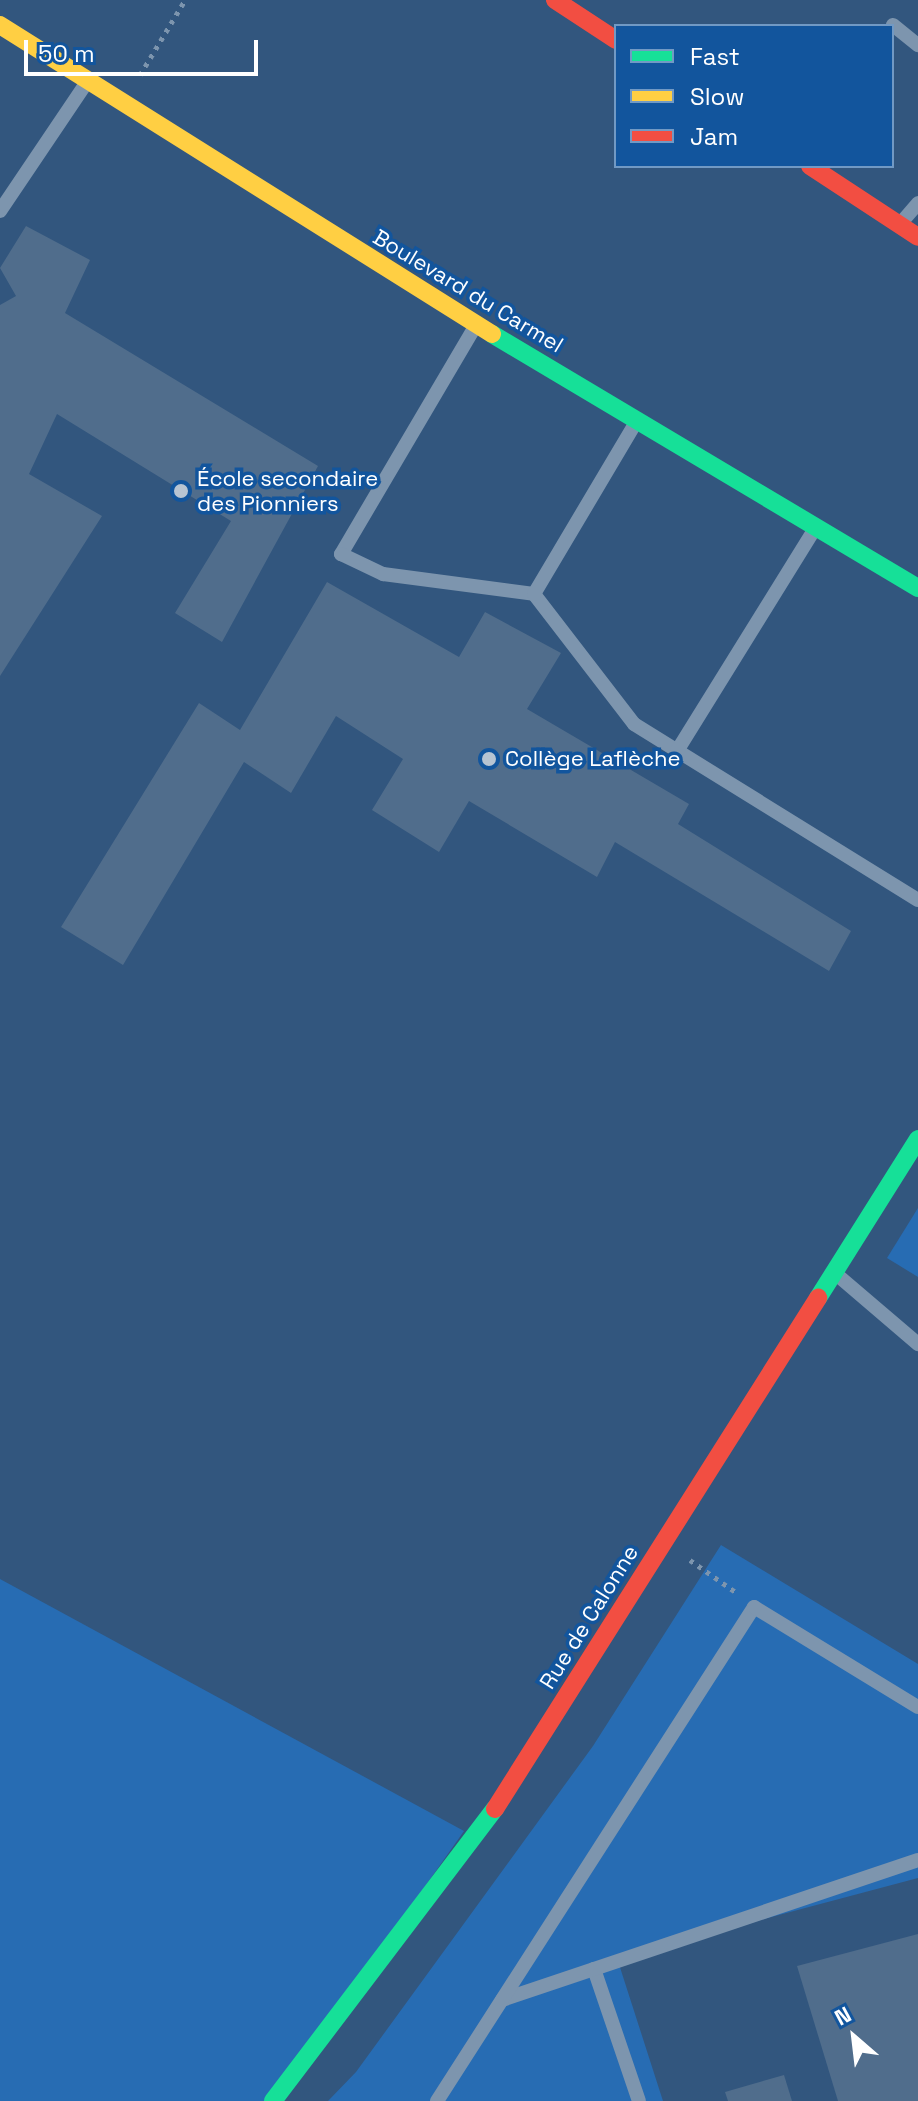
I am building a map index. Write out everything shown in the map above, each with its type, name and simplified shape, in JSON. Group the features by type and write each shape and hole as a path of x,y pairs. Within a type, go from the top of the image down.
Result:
{"street":[{"path":"555,0 614,39"},
{"name":"Boulevard du Carmel","path":"0,25 476,324 918,588"},
{"path":"813,168 918,237"},
{"name":"Rue de Calonne","path":"273,2101 456,1865 664,1544 918,1139"}],"lane":[{"path":"894,26 918,45"},
{"path":"0,211 88,82"},
{"path":"899,224 918,203"},
{"path":"476,324 341,554 383,574 534,594 634,724 918,900"},
{"path":"534,594 637,420"},
{"path":"677,751 815,527"},
{"path":"835,1273 918,1344"},
{"path":"437,2101 754,1607 918,1707"},
{"path":"502,2000 918,1860"},
{"path":"594,1969 639,2101"}],"path":[{"path":"122,104 185,0"},
{"path":"664,1544 754,1607"}],"shaded area":[{"path":"918,1208 918,1277 887,1258"},
{"path":"721,1545 918,1664 918,1878 617,1958 663,2101 328,2101 356,2072 593,1746"},
{"path":"0,1579 464,1831 274,2101 0,2101"}],"building":[{"path":"26,226 90,260 65,313 318,466 222,642 175,613 231,521 57,414 29,474 102,516 0,676 0,305 16,296 0,268"},
{"path":"327,582 459,657 485,612 561,653 527,709 689,804 678,824 851,931 829,971 615,842 597,877 469,801 439,852 372,810 403,759 336,716 291,793 244,762 123,965 61,927 199,703 240,730"},
{"path":"918,1934 918,2101 838,2101 797,1966"},
{"path":"784,2075 792,2101 728,2101 725,2092"}],"traffic: fast":[{"path":"492,334 918,588"},
{"path":"818,1298 918,1139"},
{"path":"273,2101 495,1809"}],"traffic: slow":[{"path":"0,25 492,334"}],"traffic: jam":[{"path":"555,0 614,39"},
{"path":"813,168 918,237"},
{"path":"495,1809 818,1298"}],"place":[{"name":"École secondaire des Pionniers","path":"181,491"},
{"name":"Collège Laflèche","path":"489,759"}]}
